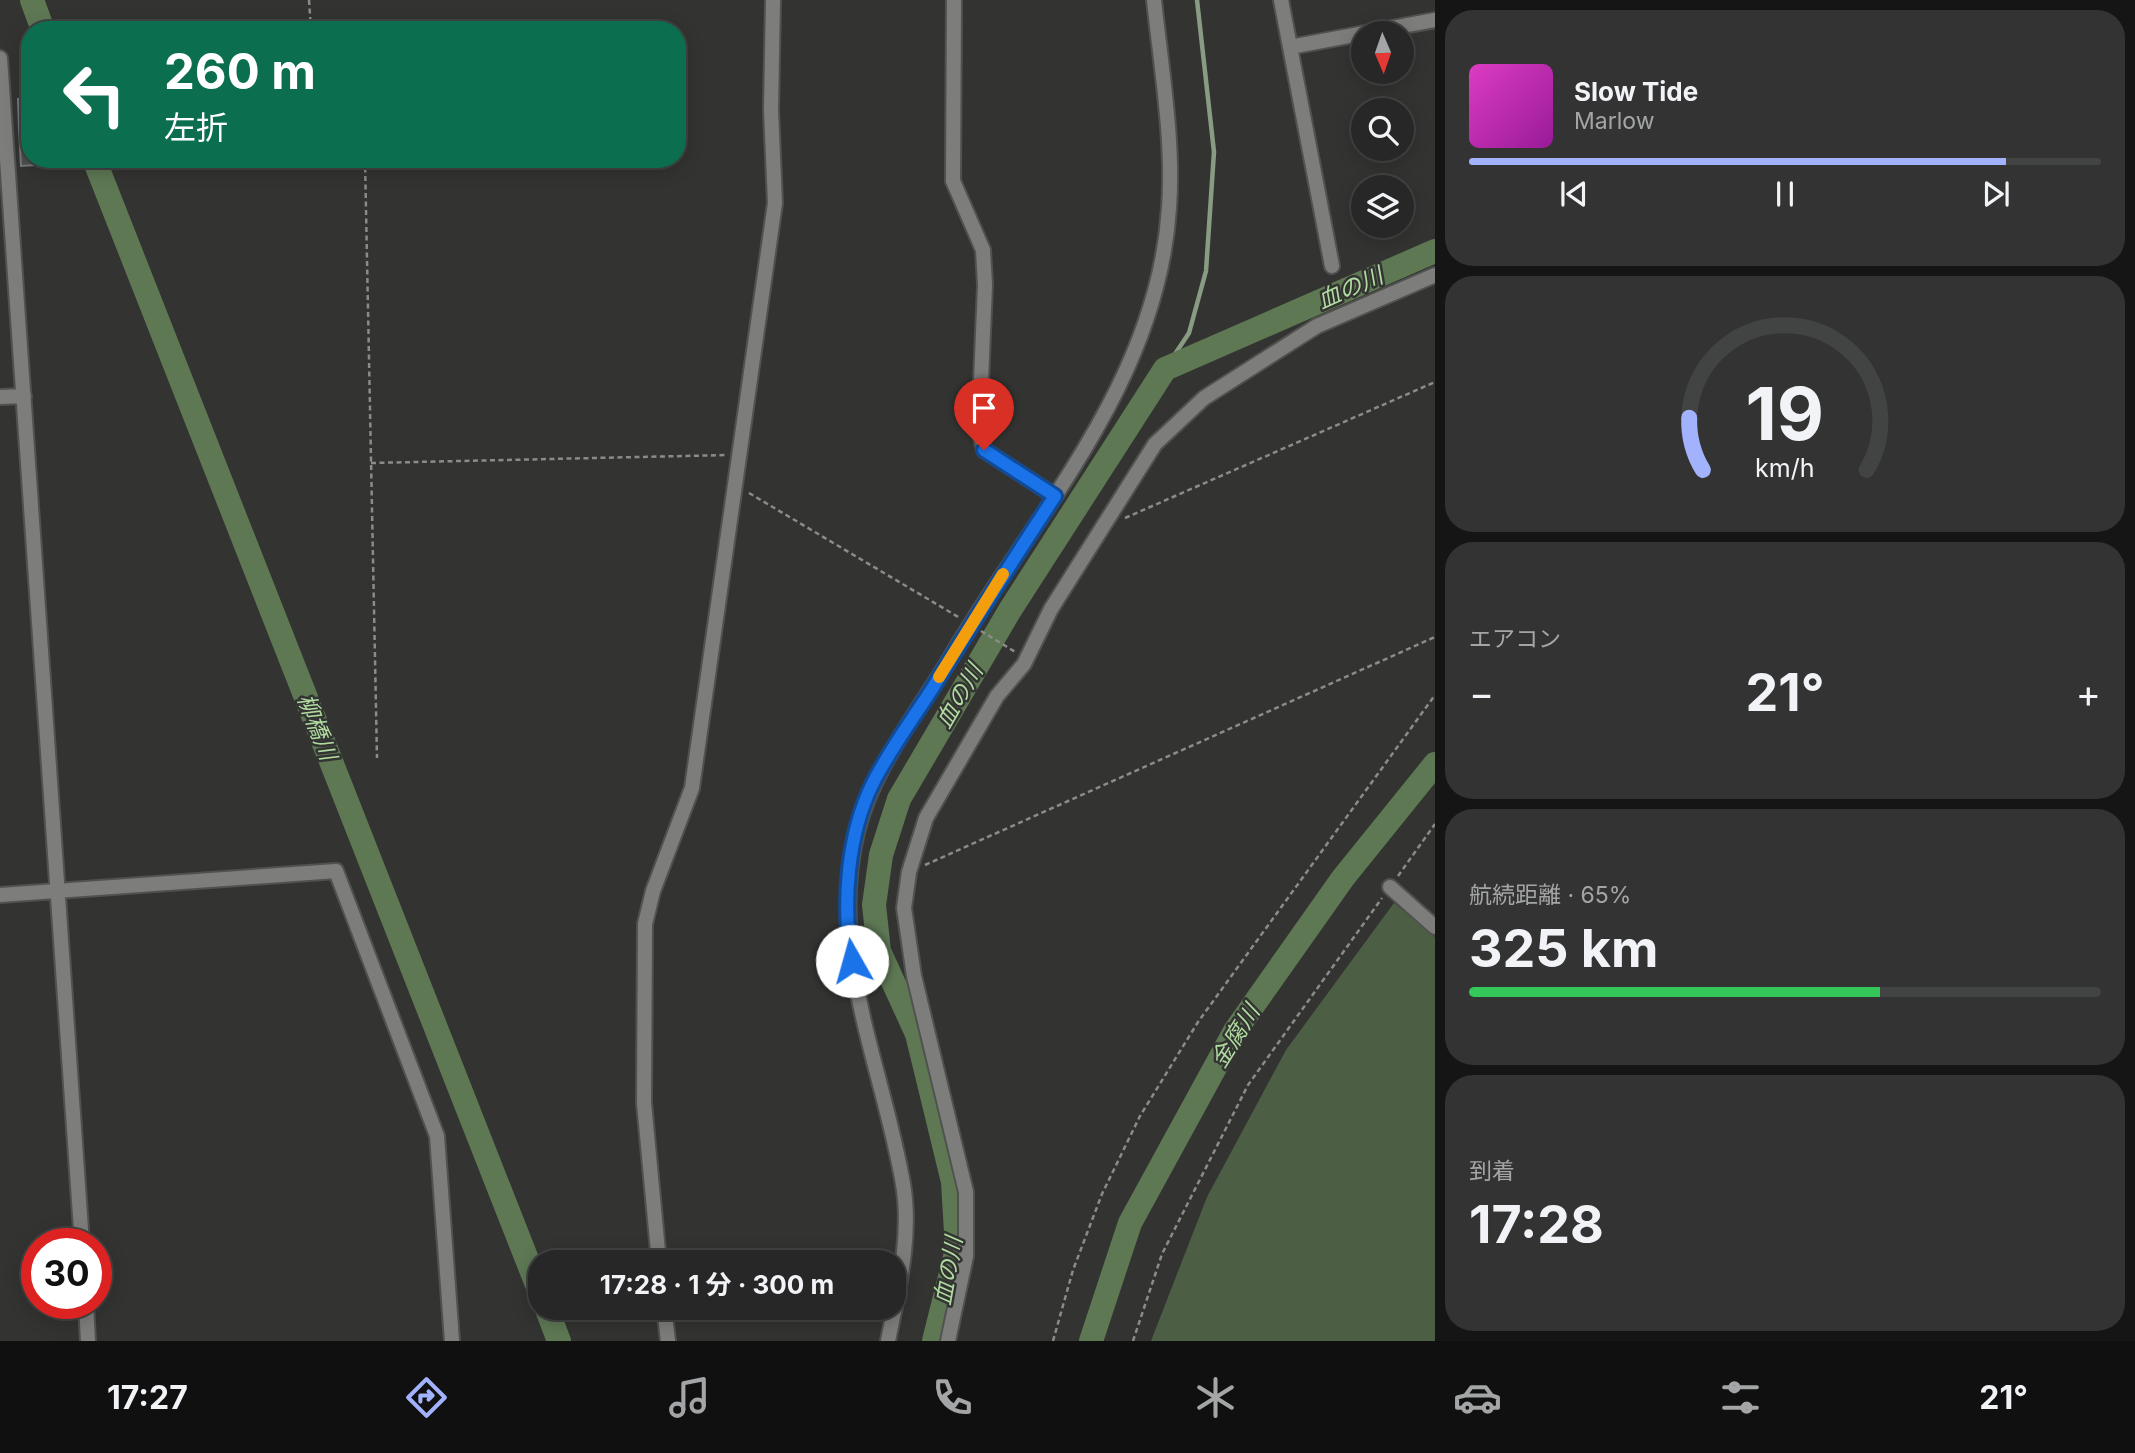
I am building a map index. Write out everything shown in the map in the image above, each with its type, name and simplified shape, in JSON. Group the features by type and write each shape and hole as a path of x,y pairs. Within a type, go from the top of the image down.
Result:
{"street":[{"path":"658,1250 644,1102 645,924 653,891 692,788 775,203 771,110 773,0"},
{"path":"954,0 953,181 983,250 985,285 979,429 984,450 1055,496"},
{"path":"888,1341 906,1239 904,1186 860,1010 848,936 849,875 857,831 872,784 970,624 1094,437 1121,387 1142,334 1158,277 1170,208 1166,109 1154,0"},
{"path":"1281,0 1332,266"},
{"path":"1290,47 1435,20"},
{"path":"0,58 81,1228"},
{"path":"948,1341 965,1255 966,1192 914,976 904,908 909,872 926,818 997,696 1024,664 1051,609 1155,444 1204,398 1317,326 1435,275"},
{"path":"0,397 24,396"},
{"path":"0,895 336,871 437,1136 453,1341"},
{"path":"1390,887 1435,927"},
{"path":"87,1319 88,1341"},
{"path":"666,1320 668,1341"}],"path":[{"path":"309,0 310,21"},
{"path":"365,168 377,758"},
{"path":"1102,528 1435,382"},
{"path":"370,463 740,455"},
{"path":"735,486 1023,657"},
{"path":"909,872 1435,636"},
{"path":"1053,1341 1073,1270 1102,1194 1140,1116 1198,1022 1435,695"},
{"path":"1133,1341 1162,1254 1248,1085 1435,824"}],"green space":[{"path":"1394,903 1435,937 1435,1341 1151,1341 1207,1197 1286,1050"}],"building":[{"path":"18,99 21,99 19,128"},
{"path":"19,128 21,128 21,166"}],"waterway":[{"name":"柳橋川","path":"32,0 40,21"},
{"path":"1165,369 1189,333 1206,271 1214,152 1197,0"},
{"name":"柳橋川","path":"98,168 528,1262"},
{"name":"血の川","path":"934,1341 957,1249 953,1182 917,1034 879,951 874,905 881,855 899,799 1010,610 1165,369 1435,251"},
{"name":"金腐川","path":"1091,1341 1130,1223 1235,1031 1343,878 1435,764"},
{"name":"柳橋川","path":"551,1320 559,1341"}],"slow traffic":[{"path":"939,677 1003,574"}],"route":[{"path":"852,961 848,936 849,875 857,831 872,784 970,624 1055,496 984,450"}]}
